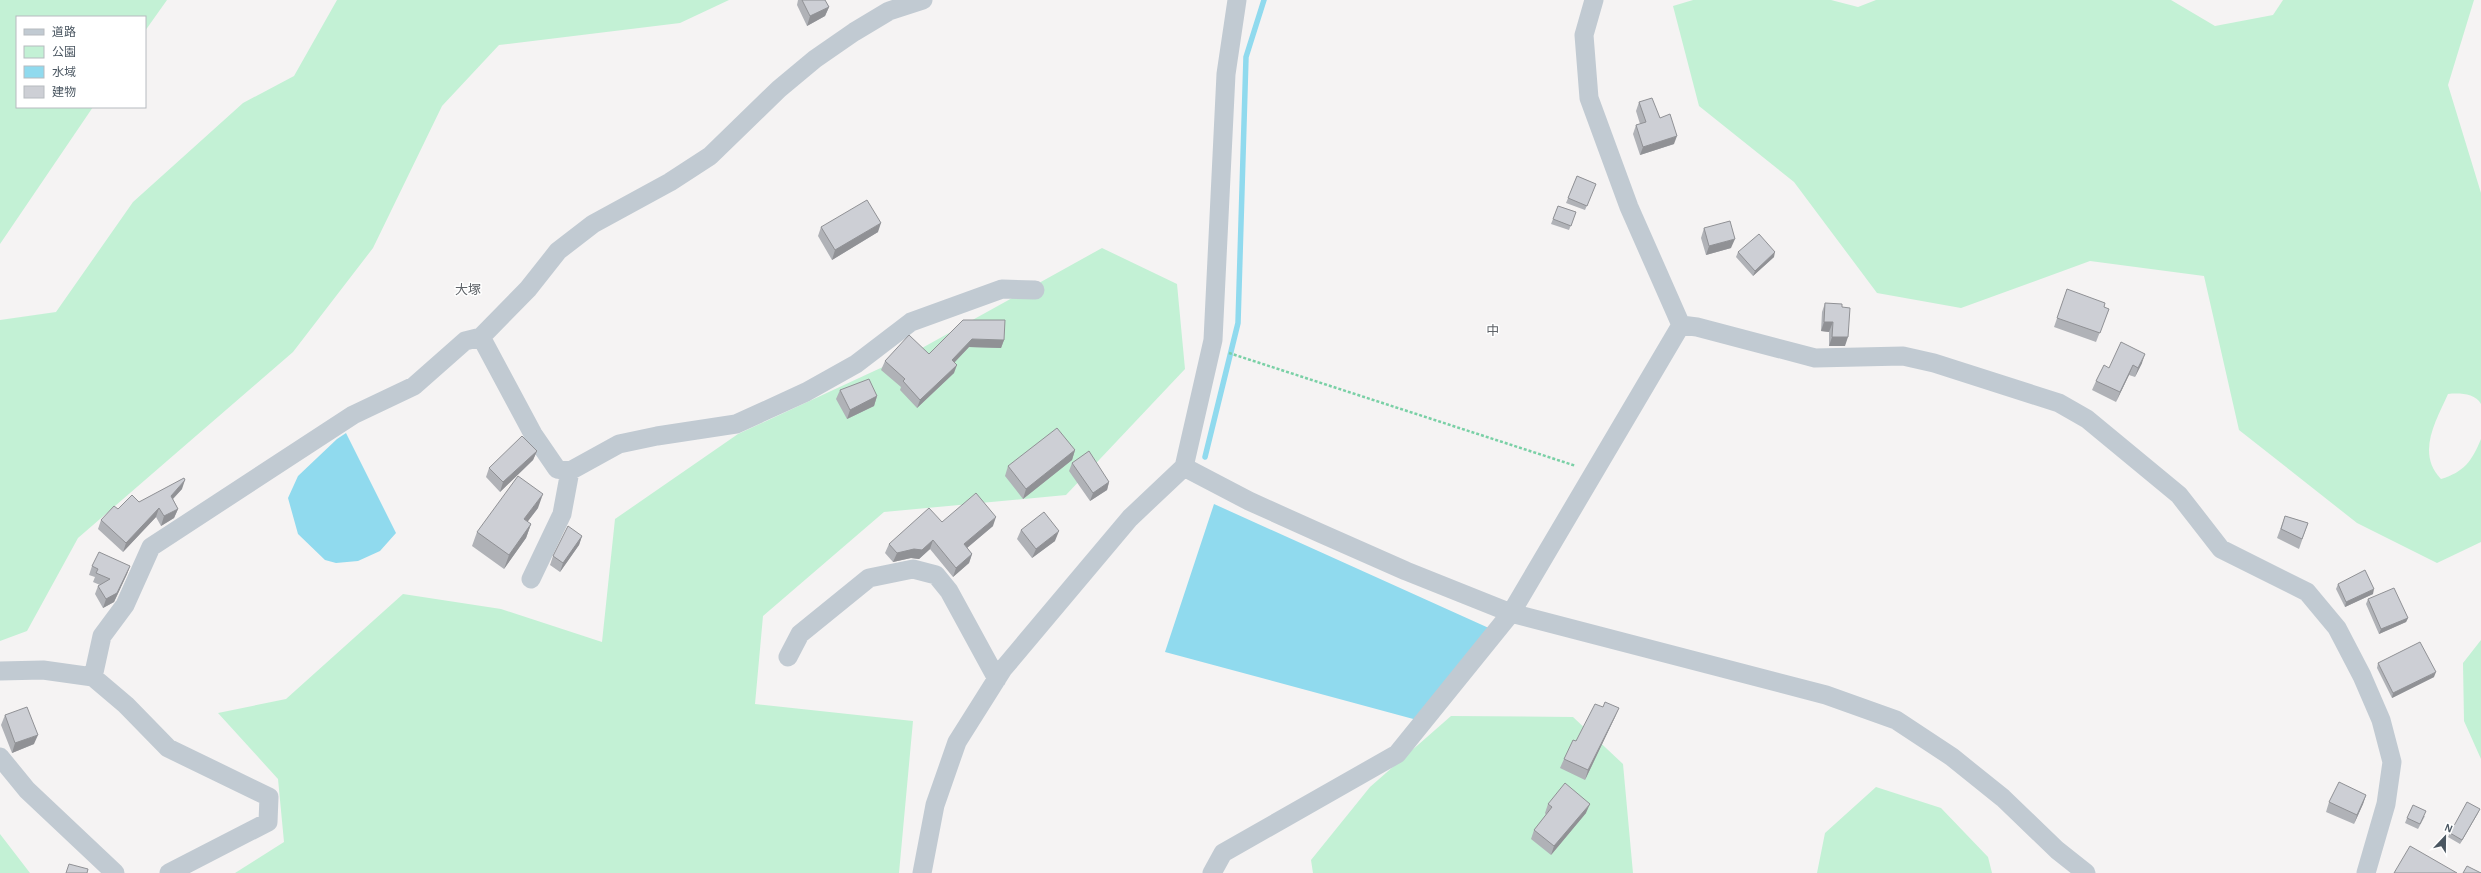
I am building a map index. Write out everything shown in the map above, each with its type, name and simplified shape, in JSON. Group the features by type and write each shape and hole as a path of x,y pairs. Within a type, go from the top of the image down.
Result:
{"street":[{"path":"93,677 102,636 125,605 151,548 353,415 414,386 465,341 481,337 528,289 558,251 587,228 670,182 710,156 779,89 815,59 854,32 888,11 923,0"},
{"path":"922,873 935,805 958,742 997,679 1130,518 1184,467 1213,340 1226,74 1237,0"},
{"path":"1594,0 1584,35 1589,98 1629,207 1681,325"},
{"path":"481,337 533,434 557,469 570,471 619,444 736,424 806,392 856,364 911,322 1002,290 1035,290"},
{"path":"1212,873 1223,853 1397,754 1511,613 1681,325"},
{"path":"1681,325 1697,326 1815,358 1903,356 1934,363 2059,403 2087,420 2179,495 2221,549 2307,592 2337,628 2362,676 2381,720 2392,762 2386,804 2366,873"},
{"path":"1184,467 1249,501 1320,533 1406,571 1511,613 1826,695 1896,720 1952,756 2003,798 2057,850 2086,873"},
{"path":"531,579 562,514 570,471"},
{"path":"788,657 800,634 869,578 913,569 936,575 949,591 997,679"},
{"path":"0,671 43,670 93,677 126,705 168,748 269,797 268,822 169,873"},
{"path":"0,757 28,790 115,873"}],"path":[{"path":"1223,351 1594,472"}],"green space":[{"path":"0,0 167,0 146,30 146,16 16,16 16,108 92,108 0,244"},
{"path":"337,0 729,0 680,23 499,45 442,106 373,248 293,352 78,538 27,631 0,641 0,320 56,312 133,202 243,103 294,76"},
{"path":"1693,0 1831,0 1858,7 1876,0 2171,0 2215,26 2273,15 2283,0 2474,0 2448,85 2481,193 2481,404 2478,400 2471,396 2462,394 2448,394 2434,426 2429,448 2430,459 2434,469 2441,479 2456,473 2466,465 2474,454 2481,439 2481,542 2437,563 2357,523 2239,430 2204,276 2090,261 1961,308 1877,293 1794,182 1699,106 1673,6"},
{"path":"1102,248 1177,284 1185,369 1066,495 884,512 763,616 755,704 913,721 899,873 235,873 284,842 278,779 218,713 286,699 403,594 501,609 602,642 615,519 738,434 913,353"},
{"path":"2481,640 2481,759 2464,721 2463,663"},
{"path":"1451,716 1573,717 1623,764 1633,873 1313,873 1311,860 1370,787"},
{"path":"1876,787 1941,808 1988,857 1992,873 1817,873 1825,833"},
{"path":"0,834 30,873 0,873"}],"water":[{"path":"346,433 396,533 380,551 358,561 336,563 325,560 298,534 288,498 298,476 337,439"},
{"path":"1214,504 1491,629 1417,720 1165,652"}],"building":[{"path":"802,0 825,0 829,7 810,16"},
{"path":"1652,98 1660,118 1670,114 1677,136 1643,147 1636,125 1646,122 1639,102"},
{"path":"1577,176 1596,184 1587,206 1568,198"},
{"path":"867,200 881,223 835,250 821,227"},
{"path":"1558,206 1576,212 1571,226 1553,219"},
{"path":"1730,221 1735,239 1709,246 1704,228"},
{"path":"1759,234 1775,252 1755,271 1738,252"},
{"path":"2067,289 2105,303 2104,307 2109,309 2100,333 2057,318"},
{"path":"1825,303 1842,304 1842,307 1850,308 1848,337 1832,337 1833,322 1824,322"},
{"path":"963,320 1005,320 1004,340 972,339 952,360 957,365 920,400 903,381 905,379 885,361 909,335 929,354"},
{"path":"2121,342 2145,354 2138,368 2133,365 2120,392 2096,381 2104,365 2109,368"},
{"path":"869,379 877,396 850,410 840,390"},
{"path":"1057,428 1075,450 1026,489 1008,466"},
{"path":"522,436 537,451 503,482 489,468"},
{"path":"1089,451 1109,482 1093,493 1072,463"},
{"path":"518,476 543,494 524,519 531,524 509,555 477,532"},
{"path":"184,478 185,480 171,496 178,509 164,516 159,508 126,543 101,520 114,506 118,509 132,495 139,502"},
{"path":"976,493 996,517 964,544 972,554 956,568 933,540 922,550 914,549 897,553 889,544 929,508 942,522"},
{"path":"1044,512 1059,531 1036,549 1021,530"},
{"path":"2285,516 2308,523 2302,539 2281,529"},
{"path":"568,526 582,536 563,563 553,556"},
{"path":"99,552 130,566 117,593 106,599 98,586 110,579 96,573 98,569 92,566"},
{"path":"2365,570 2374,589 2346,602 2338,584"},
{"path":"2394,588 2408,618 2381,629 2368,599"},
{"path":"2420,642 2436,672 2393,693 2378,663"},
{"path":"1605,702 1619,708 1588,770 1564,759 1573,740 1576,741 1595,704 1603,707"},
{"path":"27,707 38,735 15,743 5,715"},
{"path":"2339,782 2366,795 2357,815 2329,802"},
{"path":"1565,783 1590,804 1554,846 1534,830 1552,807 1548,804"},
{"path":"2467,802 2480,809 2462,840 2450,833"},
{"path":"2413,805 2426,811 2420,824 2407,818"},
{"path":"2410,846 2457,873 2394,873"},
{"path":"69,864 88,869 87,873 66,873"},
{"path":"2467,866 2481,873 2463,873"}],"waterway":[{"path":"1205,457 1238,323 1246,57 1264,0"}],"district":[{"name":"大塚","path":"468,290"},
{"name":"中","path":"1493,331"}]}
